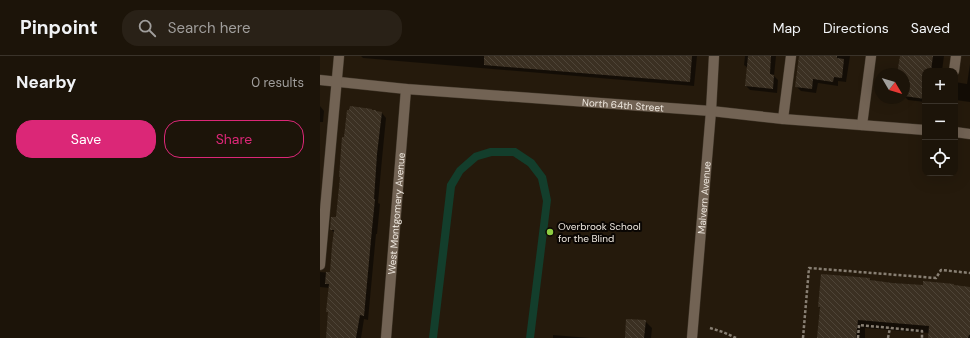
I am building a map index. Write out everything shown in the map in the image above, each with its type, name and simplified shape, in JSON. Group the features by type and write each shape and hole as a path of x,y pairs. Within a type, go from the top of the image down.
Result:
{"street":[{"path":"320,266 339,56"},
{"name":"Malvern Avenue","path":"692,338 711,111 714,56"},
{"path":"783,119 791,56"},
{"path":"862,125 871,56"},
{"path":"954,68 956,56"},
{"name":"North 64th Street","path":"320,80 406,89 711,111 783,119 922,130"},
{"name":"West Montgomery Avenue","path":"386,338 406,89"},
{"path":"958,132 970,134"}],"path":[{"path":"803,338 809,268 936,278 941,270 970,273"},
{"path":"858,338 859,325 922,330 922,338"},
{"path":"710,328 736,338"},
{"path":"888,338 890,328"}],"green space":[{"path":"490,148 516,148 534,160 546,176 551,200 534,338 526,338 543,201 538,179 528,166 513,156 492,156 478,160 463,173 455,187 437,338 429,338 447,184 457,168 474,153"}],"building":[{"path":"484,56 692,56 690,82 484,65"},
{"path":"748,56 771,56 770,74 774,75 773,89 745,86"},
{"path":"799,56 837,56 837,58 844,59 842,78 834,77 833,82 813,79 812,89 795,87"},
{"path":"900,56 933,56 931,68 922,68 922,99 910,97 910,68 898,68"},
{"path":"350,106 382,112 377,154 375,199 364,316 360,315 356,338 326,338 328,312 326,312 329,284 325,284 326,272 330,272 334,230 330,230 331,217 336,217 342,137 344,137 347,110 349,110"},
{"path":"821,274 870,278 870,280 893,283 923,285 923,281 970,287 970,335 968,338 928,338 929,326 858,320 856,338 817,338"},
{"path":"626,319 646,320 644,338 625,338"}],"place":[{"name":"Overbrook School for the Blind","path":"550,232"}]}
